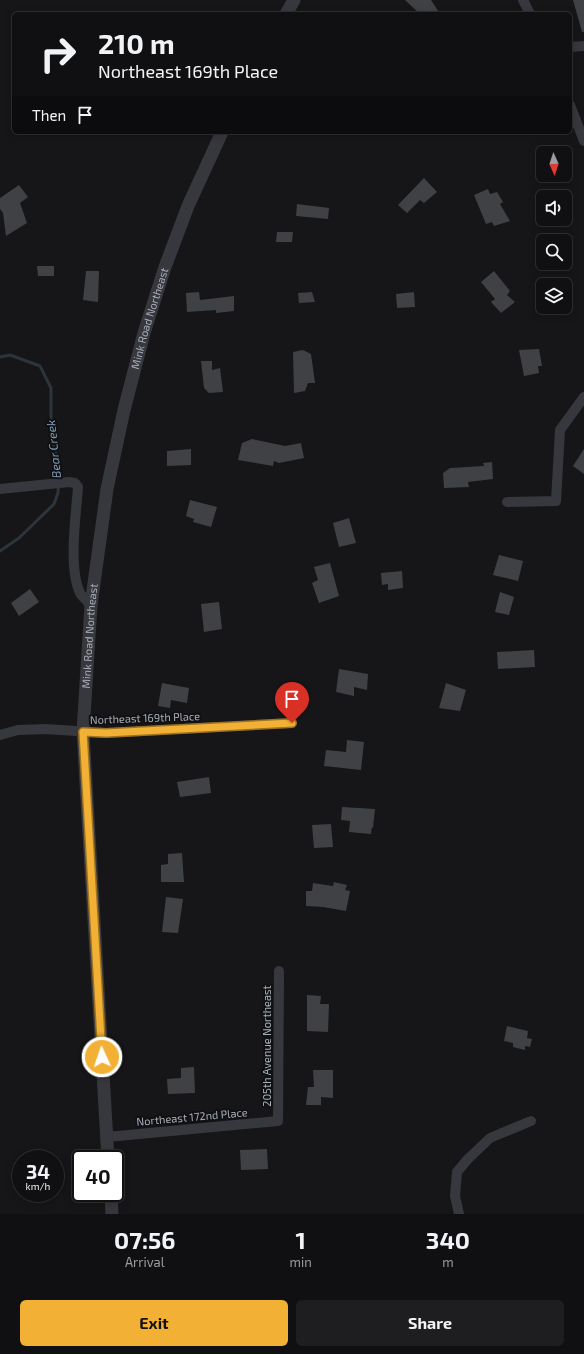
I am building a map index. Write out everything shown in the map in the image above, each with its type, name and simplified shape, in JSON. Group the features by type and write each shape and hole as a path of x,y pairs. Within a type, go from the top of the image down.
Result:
{"street":[{"path":"287,12 294,0"},
{"path":"523,0 529,12"},
{"path":"572,47 584,46"},
{"path":"572,110 584,141"},
{"name":"Mink Road Northeast","path":"108,1150 83,732 91,605 107,489 124,410 142,340 165,267 188,206 221,134"},
{"path":"507,502 556,501 560,430 584,397"},
{"path":"0,489 69,482 75,483 78,487 73,550 76,580 81,594 91,605"},
{"name":"Northeast 169th Place","path":"0,735 18,730 46,729 106,733 292,723"},
{"name":"205th Avenue Northeast","path":"278,1121 279,971"},
{"name":"Northeast 172nd Place","path":"107,1136 278,1121"},
{"path":"459,1214 455,1196 457,1172 490,1138 531,1121"},
{"path":"111,1202 112,1214"}],"building":[{"path":"405,0 431,0 439,12 418,12"},
{"path":"573,0 584,0 584,32 582,32"},
{"path":"424,178 437,192 424,203 420,200 407,213 398,205"},
{"path":"19,185 28,197 20,203 27,223 6,236 3,213 0,209 0,198"},
{"path":"488,189 490,194 497,192 503,202 500,204 510,221 494,226 492,222 486,224 474,195"},
{"path":"297,204 329,208 328,219 296,216"},
{"path":"277,232 293,232 292,242 276,242"},
{"path":"37,266 54,266 54,276 38,276"},
{"path":"86,271 99,271 98,302 83,300"},
{"path":"494,271 510,291 507,295 515,302 501,313 491,302 495,299 481,282"},
{"path":"199,292 200,300 234,296 234,311 216,313 216,310 187,312 186,293"},
{"path":"312,292 315,302 299,303 298,293"},
{"path":"414,292 415,307 397,308 396,294"},
{"path":"539,349 542,366 538,366 539,373 524,376 519,350"},
{"path":"303,350 311,354 315,383 308,383 305,391 294,393 293,352"},
{"path":"201,361 212,361 212,370 220,368 223,392 209,393 204,388"},
{"path":"252,439 285,446 301,443 304,458 279,463 274,461 273,466 238,460 242,443"},
{"path":"191,449 191,465 167,466 167,451"},
{"path":"584,449 584,474 573,466"},
{"path":"492,462 493,479 468,482 469,487 444,488 443,473 450,468 484,466 483,463"},
{"path":"190,500 217,507 211,527 193,522 194,519 186,516"},
{"path":"349,518 356,543 339,547 333,523"},
{"path":"499,555 523,561 518,581 493,575"},
{"path":"330,563 339,596 319,603 312,583 318,580 314,567"},
{"path":"402,571 403,588 388,590 388,584 382,585 381,573"},
{"path":"30,589 39,602 19,616 11,603"},
{"path":"500,592 514,597 509,615 495,612"},
{"path":"219,602 222,629 204,632 201,604"},
{"path":"534,650 535,667 498,669 497,652"},
{"path":"339,669 368,674 367,690 354,687 354,696 336,692"},
{"path":"162,683 189,688 187,703 171,700 170,708 158,706"},
{"path":"446,683 466,690 460,711 439,708"},
{"path":"347,740 364,742 361,770 324,766 326,750 346,752"},
{"path":"209,777 211,793 180,797 177,782"},
{"path":"342,807 375,809 371,834 349,832 350,821 341,820"},
{"path":"331,824 333,847 314,848 312,825"},
{"path":"182,853 184,882 161,882 161,865 168,864 168,854"},
{"path":"334,882 347,885 345,890 350,891 346,911 306,906 306,891 312,891 313,883 333,886"},
{"path":"166,897 183,899 178,933 162,932"},
{"path":"307,995 321,996 320,1004 329,1004 328,1032 307,1031"},
{"path":"507,1026 528,1031 527,1038 532,1039 530,1047 525,1046 525,1050 513,1047 513,1043 504,1041"},
{"path":"194,1067 195,1093 168,1094 167,1079 181,1078 181,1068"},
{"path":"313,1070 333,1070 333,1098 321,1097 321,1105 306,1105 308,1087 314,1087"},
{"path":"267,1149 268,1169 241,1170 240,1150"}],"waterway":[{"name":"Bear Creek","path":"0,357 10,355 40,366 51,388 51,427 59,475 58,493 54,504 19,538 0,551"}],"route":[{"path":"102,1057 83,732 106,733 292,723"}]}
